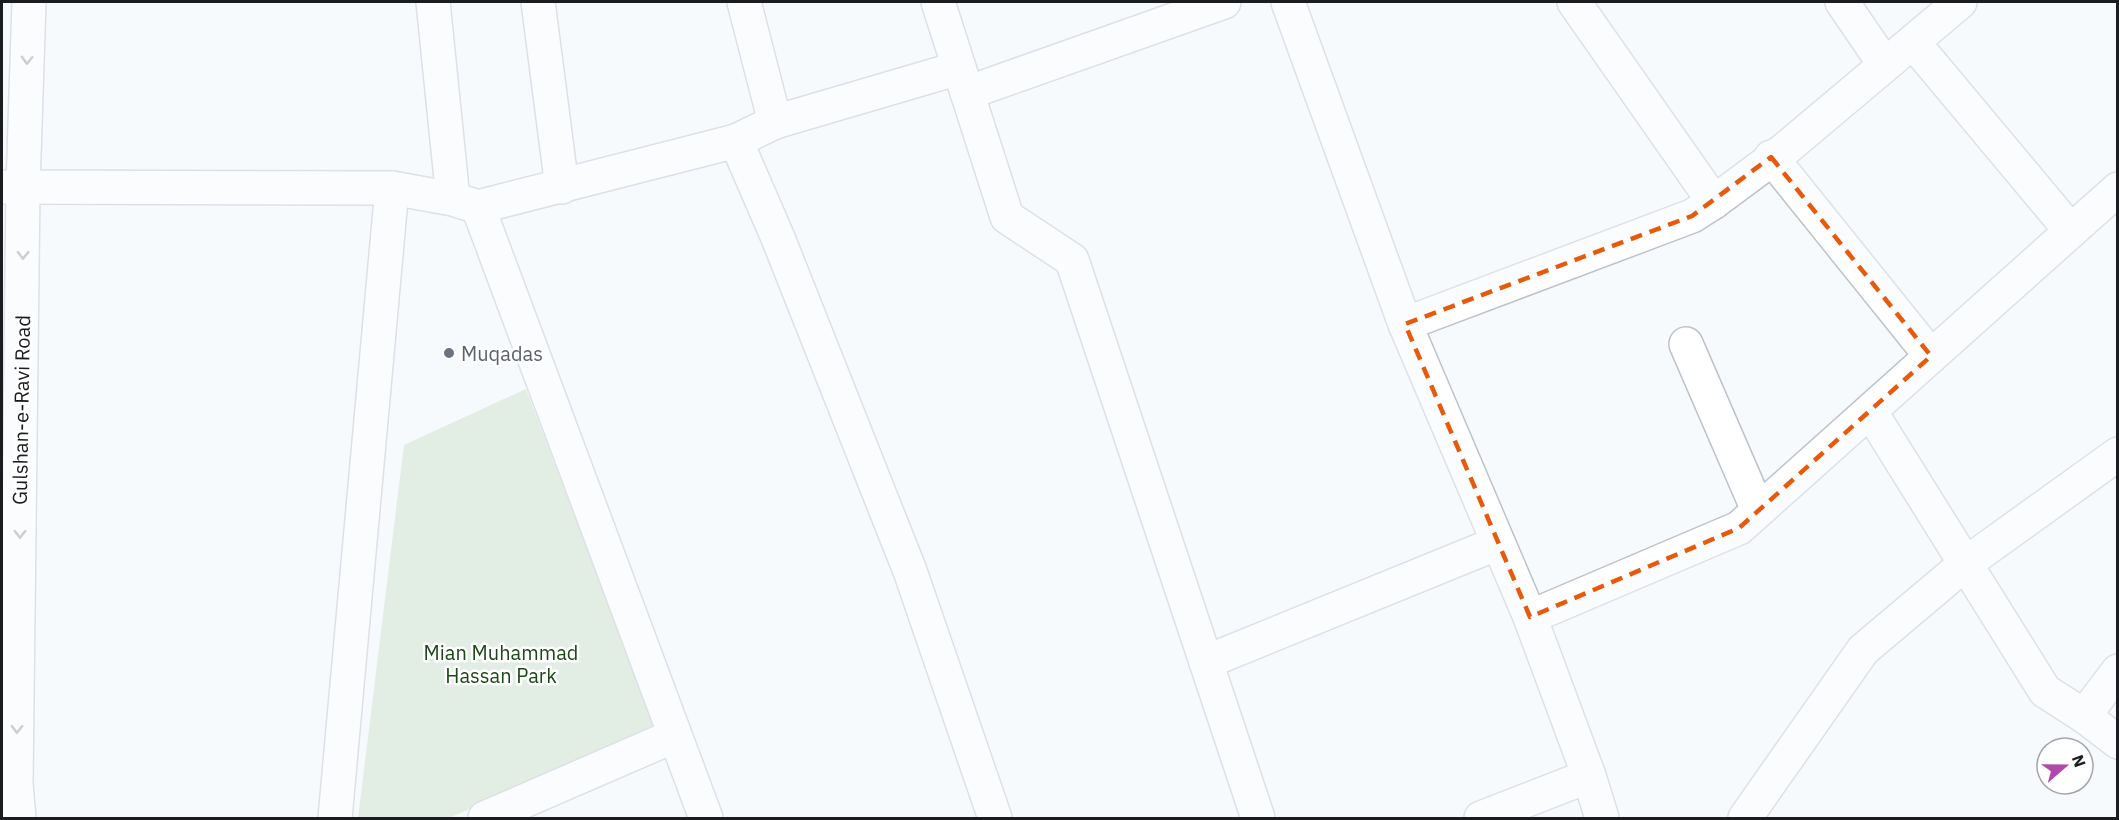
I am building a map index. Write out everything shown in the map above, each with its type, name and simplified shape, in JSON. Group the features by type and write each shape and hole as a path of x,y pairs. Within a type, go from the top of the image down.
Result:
{"street":[{"name":"Gulshan-e-Ravi Road","path":"19,819 16,784 12,187 28,2"},
{"path":"433,2 466,203 706,819"},
{"path":"538,2 562,187"},
{"path":"744,2 775,122"},
{"path":"938,2 1007,217 1072,260 1258,819"},
{"path":"12,187 393,188 466,203 562,187 736,141 775,122 963,81 1224,2"},
{"path":"1288,2 1405,324 1530,617 1589,777 1602,819"},
{"path":"1574,2 1714,202"},
{"path":"1842,2 1885,65"},
{"path":"1405,324 1692,216 1714,202 1771,157 1784,150 1960,2"},
{"path":"1913,42 2071,231"},
{"path":"736,141 782,249 910,571 995,819"},
{"path":"1771,157 1931,356"},
{"path":"335,819 393,188"},
{"path":"1530,617 1739,528 2118,189"},
{"path":"1686,344 1758,510"},
{"path":"1870,411 2045,691 2084,716 2118,742"},
{"path":"1745,819 1863,650 1965,564 2118,454"},
{"path":"1206,662 1498,543"},
{"path":"2084,716 2118,671"},
{"path":"485,819 674,736"},
{"path":"1482,819 1589,777"}],"highlighted area":[{"path":"1771,157 1931,356 1739,528 1530,617 1405,324 1692,216"}],"green space":[{"name":"Mian Muhammad Hassan Park","path":"526,389 655,728 449,818 358,818 404,445"}],"place":[{"name":"Muqadas","path":"449,353"}]}
